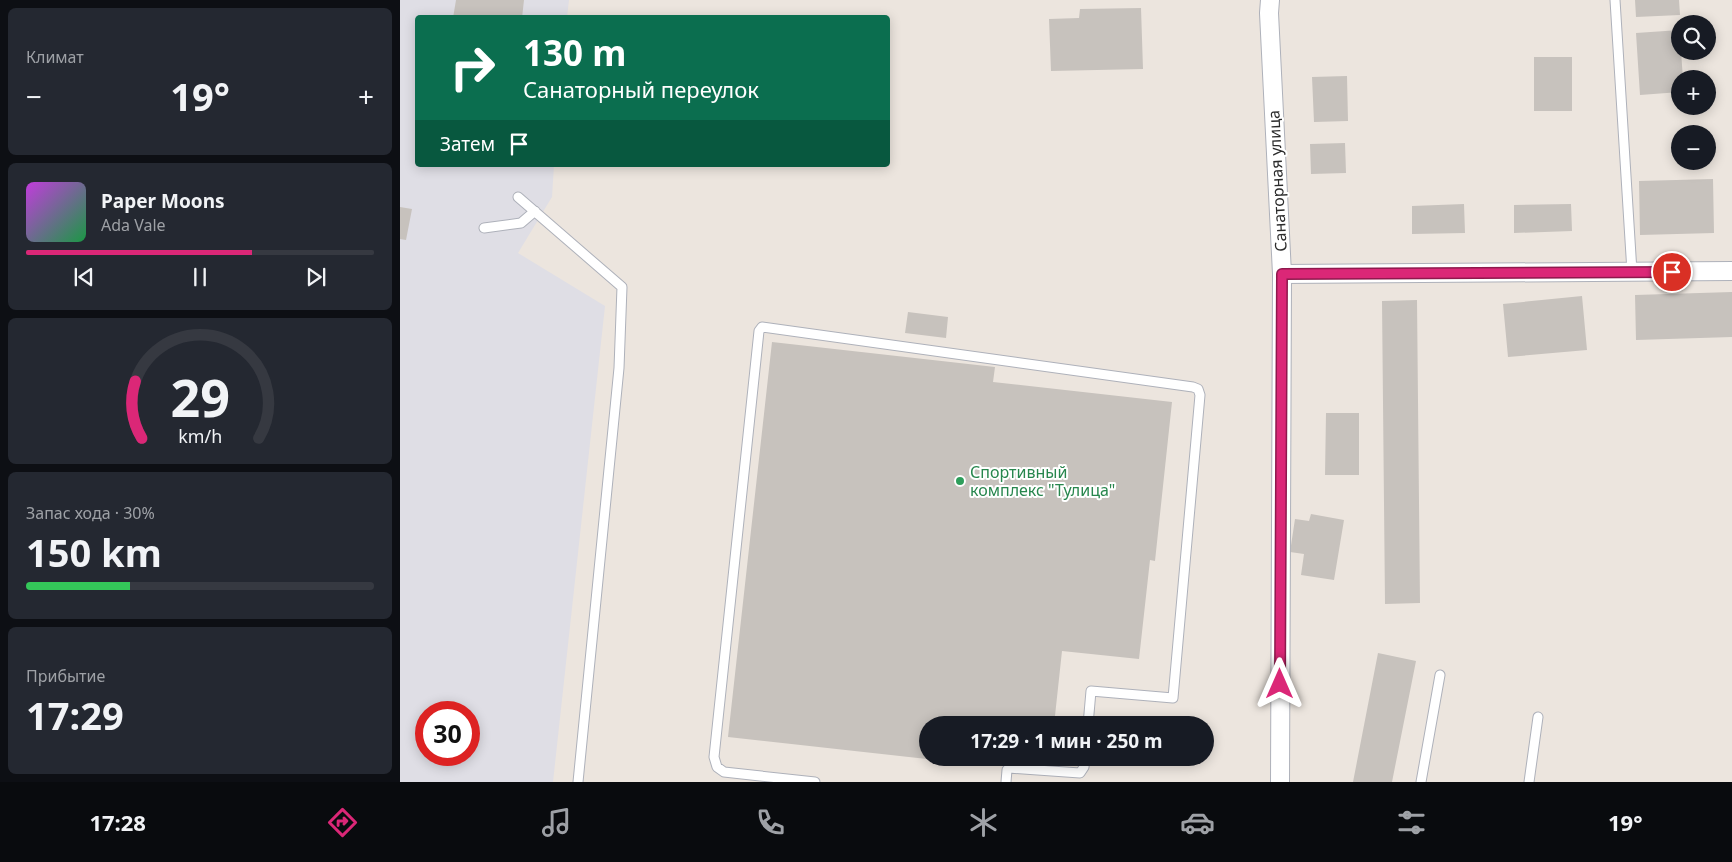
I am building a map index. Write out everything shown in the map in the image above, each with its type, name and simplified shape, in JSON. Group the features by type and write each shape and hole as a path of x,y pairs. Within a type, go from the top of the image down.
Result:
{"street":[{"name":"Санаторная улица","path":"1270,0 1269,13 1282,274 1280,782"},
{"path":"1282,274 1732,271"}],"lane":[{"path":"1615,0 1632,272"},
{"path":"518,196 622,287 618,378 578,782"},
{"path":"484,228 521,223 535,211"},
{"path":"815,782 724,772 717,767 714,757 759,331 762,327 1193,386 1198,389 1200,395 1173,698 1091,691 1089,716"},
{"path":"1421,782 1440,675"},
{"path":"1529,782 1538,717"},
{"path":"1006,782 1007,770 1009,768 1080,773 1084,766"}],"shaded area":[{"path":"400,0 569,0 567,15 415,15 415,167 554,167 552,197 518,253 605,306 553,782 400,782"}],"building":[{"path":"456,0 524,0 522,15 454,15"},
{"path":"1635,0 1679,0 1680,15 1636,17"},
{"path":"1141,8 1143,69 1051,71 1049,19 1079,18 1080,9"},
{"path":"1671,31 1671,60 1682,60 1682,70 1671,70 1671,93 1640,95 1636,33"},
{"path":"1534,57 1572,57 1572,111 1534,111"},
{"path":"1347,76 1348,121 1314,122 1312,77"},
{"path":"1345,143 1346,173 1311,174 1310,144"},
{"path":"1713,179 1714,233 1640,235 1639,181"},
{"path":"1464,204 1465,233 1412,234 1412,206"},
{"path":"1571,204 1572,231 1514,233 1514,205"},
{"path":"400,207 412,209 406,240 400,239"},
{"path":"1732,292 1732,337 1636,340 1635,295"},
{"path":"1582,296 1587,350 1508,357 1503,304"},
{"path":"1417,300 1420,603 1385,604 1382,301"},
{"path":"908,312 948,317 946,338 905,333"},
{"name":"Спортивный комплекс \"Тулица\"","path":"772,342 995,367 993,382 1172,402 1155,561 1150,560 1139,659 1062,651 1055,716 919,716 919,758 728,737"},
{"path":"1326,413 1359,413 1359,475 1325,475"},
{"path":"1311,514 1344,520 1334,580 1301,575 1304,554 1290,552 1295,519 1309,521"},
{"path":"1378,653 1416,661 1392,782 1353,782"}],"place":[{"name":"Спортивный комплекс \"Тулица\"","path":"960,481"}],"route":[{"path":"1280,684 1282,274 1672,272"}]}
